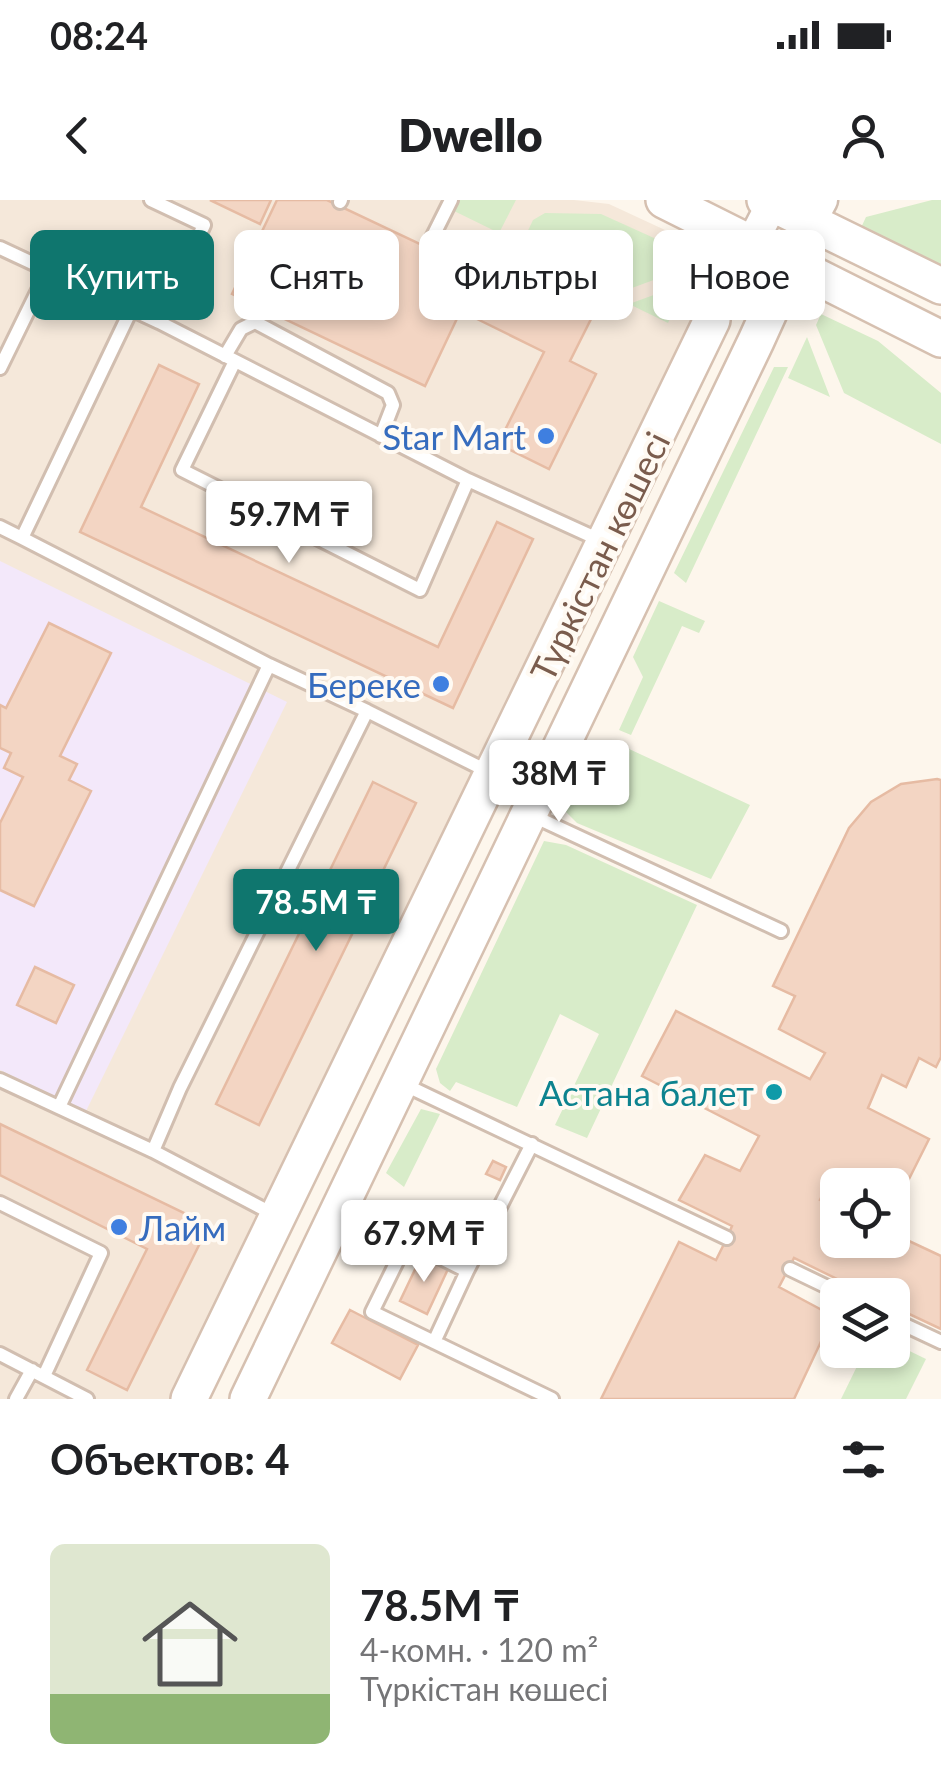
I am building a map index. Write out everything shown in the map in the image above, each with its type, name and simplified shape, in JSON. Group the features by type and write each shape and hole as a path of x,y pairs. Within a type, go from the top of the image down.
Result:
{"main road":[{"path":"664,200 722,230"},
{"path":"770,201 816,211 941,286"},
{"path":"825,283 941,339"},
{"name":"Түркістан көшесі","path":"189,1399 712,320"},
{"name":"Түркістан көшесі","path":"248,1399 765,320"},
{"path":"463,836 462,861 473,872 502,870"},
{"path":"429,905 450,912 465,927 458,959"}],"street":[{"name":"Түркістан көшесі","path":"757,230 770,201"}],"lane":[{"path":"151,200 204,225 159,322"},
{"path":"436,230 451,200"},
{"path":"0,248 30,263"},
{"path":"0,368 30,307"},
{"path":"22,538 126,320"},
{"path":"154,320 468,480 606,542"},
{"path":"381,436 393,405 388,393 255,322 241,329 182,470 420,590 468,480"},
{"path":"0,527 493,774"},
{"path":"59,1107 269,665"},
{"path":"152,1151 367,710"},
{"path":"528,814 781,930"},
{"path":"0,1080 152,1151 277,1216"},
{"path":"399,1082 727,1238"},
{"path":"434,1342 532,1144"},
{"path":"0,1204 102,1253 38,1373 16,1399"},
{"path":"467,1272 407,1241 372,1312 552,1399"},
{"path":"790,1268 820,1283"},
{"path":"910,1327 941,1342"},
{"path":"0,1354 86,1399"}],"shaded area":[{"path":"0,200 574,200 609,204 665,230 653,230 653,320 698,320 174,1399 0,1399"},
{"path":"0,561 287,702 86,1111 0,1070"}],"green space":[{"path":"454,200 516,200 501,230 450,209"},
{"path":"941,200 941,272 859,232 866,217"},
{"path":"545,213 601,214 653,238 653,280 633,288 633,230 528,230 533,220"},
{"path":"653,295 653,316 633,306 633,303"},
{"path":"825,316 878,341 941,393 941,444 844,393 816,325"},
{"path":"807,337 830,397 788,378"},
{"path":"774,367 788,367 686,583 674,573"},
{"path":"659,601 705,621 699,633 682,626 631,735 619,730 643,677 633,657"},
{"path":"614,742 750,805 711,879 577,823 559,805 565,790 603,766"},
{"path":"544,841 566,845 697,905 587,1138 555,1125 599,1034 560,1014 517,1107 456,1082 450,1091 440,1083 436,1069"},
{"path":"421,1109 440,1114 404,1187 386,1173"},
{"path":"910,1351 926,1359 906,1399 841,1399 856,1368 910,1368"}],"building":[{"path":"210,200 271,200 260,224"},
{"path":"277,200 327,200 390,230 263,230"},
{"path":"399,234 419,244 419,320 456,320 425,386 287,320 399,320"},
{"path":"479,320 590,320 570,361 596,374 549,469 498,444 544,352"},
{"path":"159,365 199,384 141,507 438,647 497,522 533,539 453,708 80,532"},
{"path":"49,623 111,653 60,756 77,764 69,780 91,791 34,906 0,890 0,823 23,777 4,768 11,753 0,748 0,705 6,708"},
{"name":"Астана балет","path":"941,780 941,1057 936,1067 919,1058 906,1087 882,1075 868,1108 929,1139 910,1177 910,1168 820,1168 820,1258 910,1258 910,1241 941,1256 941,1329 910,1314 910,1278 835,1278 794,1258 779,1287 820,1309 820,1344 794,1399 601,1399 679,1242 716,1260 727,1238 732,1226 679,1200 705,1155 740,1171 759,1136 642,1076 676,1011 810,1079 825,1053 779,1029 795,996 773,986 849,828 871,802 901,784"},
{"path":"373,782 416,803 259,1125 216,1104"},
{"path":"35,967 74,985 56,1023 17,1005"},
{"path":"0,1124 209,1225 127,1390 87,1370 147,1249 0,1175"},
{"path":"493,1161 506,1167 500,1180 486,1174"},
{"path":"421,1257 448,1269 427,1314 400,1301"},
{"path":"350,1310 418,1345 400,1379 332,1343"}],"place":[{"name":"Star Mart","path":"546,436"},
{"name":"Береке","path":"441,684"},
{"name":"Астана балет","path":"774,1092"},
{"name":"Лайм","path":"119,1227"}]}
